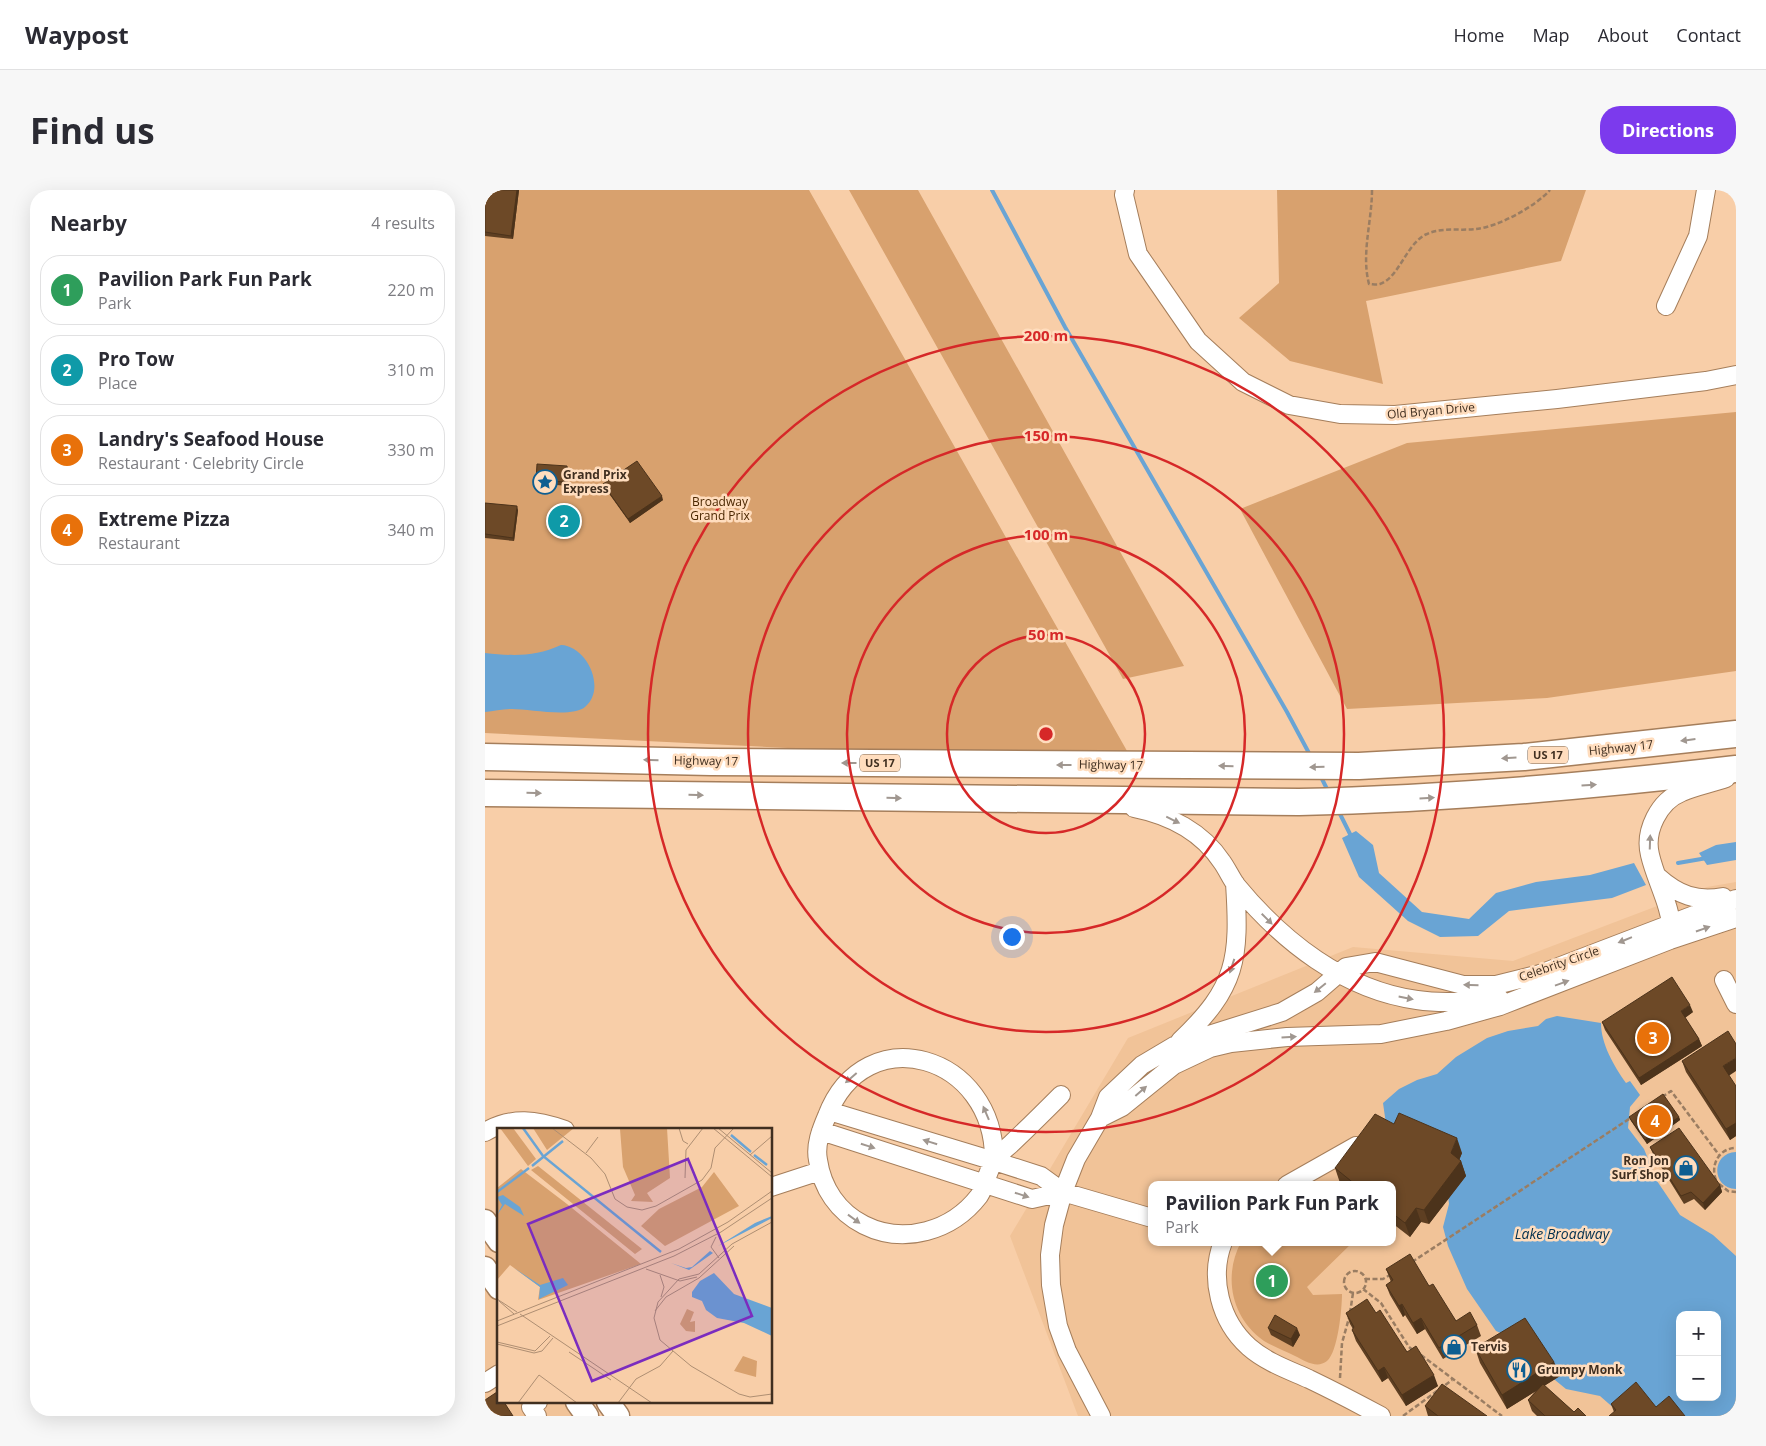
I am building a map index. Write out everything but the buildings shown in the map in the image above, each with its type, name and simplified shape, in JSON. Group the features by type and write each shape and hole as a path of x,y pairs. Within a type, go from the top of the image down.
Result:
{"highway":[{"name":"Highway 17","path":"485,757 1275,767 1359,766 1524,757 1736,734"},
{"path":"485,793 1299,802 1378,801 1606,784 1736,768"}],"main road":[{"path":"485,1221 497,1238"},
{"path":"485,1268 497,1285"},
{"path":"578,1404 587,1416"},
{"path":"610,1404 618,1416"}],"street":[{"name":"Old Bryan Drive","path":"1125,190 1124,195 1138,254 1198,341 1243,382 1289,405 1339,414 1395,416 1557,400 1706,381 1736,375"},
{"path":"1666,306 1698,236 1707,190"},
{"path":"1670,940 1671,922 1649,854 1649,836 1653,823 1663,806 1682,792 1736,774"},
{"path":"1092,800 1145,810 1171,819 1202,839 1221,861 1235,883 1268,920 1304,952 1352,981 1374,990 1417,1000 1439,1002 1516,998"},
{"path":"1658,877 1671,889 1698,899 1736,897"},
{"path":"1174,1046 1204,1018 1218,1000 1226,984 1235,957 1238,928 1235,883"},
{"name":"Celebrity Circle","path":"1101,1416 1067,1351 1054,1304 1050,1255 1054,1225 1063,1192 1076,1159 1101,1118 1108,1097 1126,1078 1142,1065 1174,1046 1283,1012 1317,992 1346,966 1375,962 1463,985 1496,985 1540,974 1736,897"},
{"name":"Celebrity Circle","path":"1101,1118 1123,1107 1174,1065 1211,1048 1231,1043 1287,1037 1381,1034 1485,1011 1599,969 1670,940 1736,918"},
{"path":"1724,980 1736,1004"},
{"path":"892,1060 919,1060 948,1070 972,1089 986,1112 994,1144 994,1161 986,1184 968,1207 946,1224 934,1230 902,1235 873,1229 849,1215 830,1196 820,1171 817,1146 829,1111 845,1083 864,1069 892,1060"},
{"path":"994,1161 1061,1095"},
{"path":"829,1111 1041,1176 1063,1192 1148,1217"},
{"path":"485,1132 496,1126 531,1120 558,1128"},
{"path":"821,1130 1032,1198 1063,1192"},
{"path":"1294,1181 1356,1146"},
{"path":"773,1186 820,1171"},
{"path":"1222,1246 1216,1268 1221,1304 1243,1340 1267,1359 1381,1416"},
{"path":"535,1404 531,1407 537,1416"}],"path":[{"path":"1372,190 1367,253 1369,284 1381,284 1393,274 1401,260 1424,235 1435,231 1478,229 1498,223 1532,204 1550,190"},
{"path":"1657,1100 1671,1091 1719,1155"},
{"path":"1408,1264 1440,1245 1637,1114"},
{"path":"1736,1148 1725,1150 1719,1155 1713,1168 1717,1182 1728,1191 1736,1192"},
{"path":"1353,1293 1345,1287 1344,1280 1347,1274 1357,1272 1365,1279 1383,1279 1391,1274"},
{"path":"1363,1289 1365,1279"},
{"path":"1353,1293 1363,1289"},
{"path":"1363,1289 1381,1303 1409,1347 1502,1416"},
{"path":"1340,1378 1341,1343 1352,1306 1353,1293"},
{"path":"1403,1416 1452,1379"}],"shaded area":[{"path":"1736,882 1736,1416 1078,1416 1010,1236 1128,1038 1353,947 1513,961 1707,887"},
{"path":"485,1268 497,1285 497,1404 578,1404 587,1416 485,1416"}],"green space":[{"name":"Broadway Grand Prix","path":"485,190 809,190 1135,765 485,733"},
{"path":"849,190 918,190 1184,666 1123,679"},
{"path":"1277,190 1586,190 1561,261 1366,301 1383,384 1290,361 1239,318 1279,283"},
{"path":"1736,412 1736,671 1547,698 1347,709 1240,509 1407,443"},
{"path":"1239,1246 1349,1246 1307,1287 1313,1295 1342,1294 1337,1340 1327,1361 1315,1364 1303,1360 1264,1341 1253,1332 1237,1309 1233,1296 1232,1269"}],"water":[{"path":"561,645 570,647 579,653 586,660 591,670 594,690 591,699 585,707 571,712 512,709 485,712 485,653 524,655 542,652"},
{"path":"1356,831 1373,845 1379,873 1422,912 1469,919 1496,893 1536,882 1590,875 1634,863 1646,885 1612,898 1509,911 1478,936 1440,937 1408,921 1359,877 1342,838"},
{"path":"1736,842 1736,860 1707,865 1699,853 1716,845"},
{"name":"Lake Broadway","path":"1557,1016 1601,1023 1603,1039 1613,1062 1626,1083 1630,1081 1640,1095 1630,1107 1628,1128 1644,1149 1657,1181 1680,1215 1713,1235 1736,1256 1736,1416 1632,1416 1616,1410 1600,1396 1566,1389 1544,1371 1510,1337 1496,1331 1467,1289 1448,1246 1443,1227 1449,1204 1446,1177 1386,1124 1383,1103 1399,1089 1417,1080 1437,1074 1456,1057 1487,1038 1508,1031 1538,1026 1546,1019"},
{"path":"1736,1152 1736,1189 1722,1183 1718,1177 1717,1170 1722,1158"}],"waterway":[{"path":"992,190 1065,327 1310,755"},
{"path":"1320,775 1328,791"},
{"path":"1338,810 1352,838"},
{"path":"1678,863 1707,858"}],"place":[{"name":"Grand Prix Express","path":"545,482"},
{"name":"Pro Tow","path":"564,521"},
{"name":"Landry's Seafood House","path":"1653,1038"},
{"name":"Extreme Pizza","path":"1655,1121"},
{"name":"Ron Jon Surf Shop","path":"1686,1168"},
{"name":"Pavilion Park Fun Park","path":"1272,1281"},
{"name":"Tervis","path":"1454,1347"},
{"name":"Grumpy Monk","path":"1519,1370"}]}
